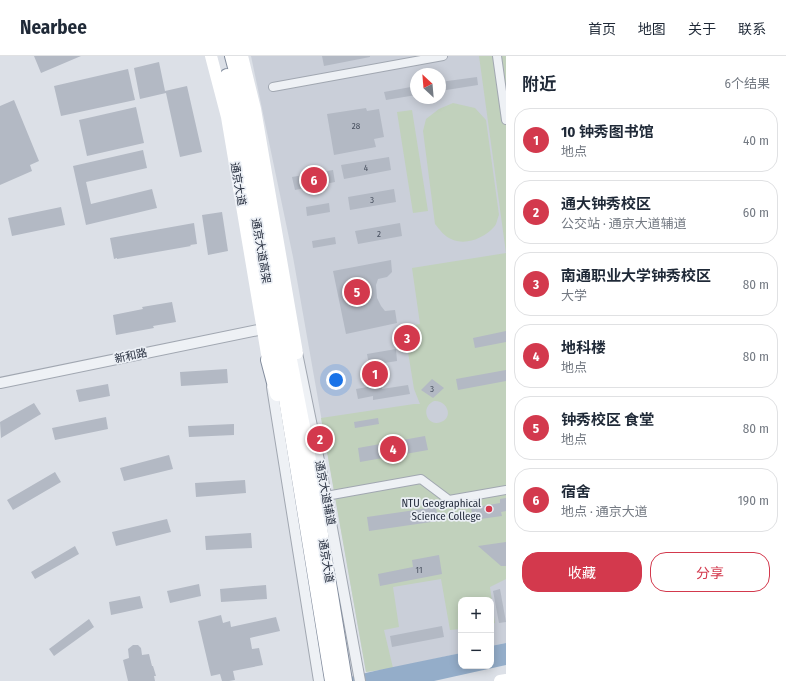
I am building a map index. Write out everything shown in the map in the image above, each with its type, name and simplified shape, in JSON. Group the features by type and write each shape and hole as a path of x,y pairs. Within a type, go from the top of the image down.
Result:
{"highway":[{"name":"通京大道高架","path":"222,56 237,114 267,257 300,444"},
{"name":"通京大道高架","path":"232,56 247,112 267,257"},
{"path":"297,353 300,444"},
{"path":"268,360 282,414 300,444"},
{"name":"通京大道","path":"300,444 331,677"}],"main road":[{"name":"通京大道","path":"212,56 227,117 268,360"},
{"path":"242,56 255,109 297,353"},
{"path":"500,681 506,680"}],"street":[{"path":"273,87 442,56"},
{"path":"497,56 506,120"},
{"name":"新和路","path":"0,383 263,329"},
{"name":"通京大道辅道","path":"297,353 326,496 360,681"},
{"path":"268,360 331,677"},
{"path":"326,496 421,479 448,500 506,490"}],"shaded area":[{"path":"251,56 506,56 506,643 494,645 494,597 458,597 458,654 393,668 366,672 293,257"}],"green space":[{"path":"479,56 506,56 506,253"},
{"path":"453,103 475,108 486,120 499,215 495,226 490,231 474,240 463,242 449,238 442,233 435,224 423,131 426,119 439,109"},
{"path":"412,110 428,211 413,213 397,112"},
{"path":"506,253 506,579 490,587 491,597 458,597 458,629 450,630 441,579 393,587 399,627 384,630 393,668 366,672 321,418 420,404 414,389 404,327 420,324 412,268","holes":["434,401 439,401 447,409 448,413 445,420 436,423 432,422 429,420 426,412 429,404"]}],"water":[{"path":"506,643 506,665 494,668 494,645"},
{"path":"458,654 458,669 488,669 434,681 336,681 382,669"}],"building":[{"path":"34,56 81,56 41,73"},
{"path":"322,56 370,56 370,57 324,66"},
{"path":"159,62 165,91 187,86 202,152 180,157 166,93 140,99 134,68"},
{"path":"128,69 135,100 61,116 54,86"},
{"path":"477,77 478,85 446,90 446,81"},
{"path":"410,87 410,96 386,100 384,92"},
{"path":"14,100 39,161 30,165 32,171 0,185 0,106"},
{"path":"136,107 144,143 87,156 79,120"},
{"path":"366,108 367,111 379,109 384,137 374,139 376,147 334,155 327,114"},
{"path":"143,150 147,168 86,182 91,204 152,189 157,208 86,225 73,166"},
{"path":"389,157 391,170 344,179 341,165"},
{"path":"333,170 335,182 295,190 292,177"},
{"path":"394,189 396,202 350,210 348,197"},
{"path":"329,203 330,212 307,216 306,207"},
{"path":"61,207 65,225 12,236 8,218"},
{"path":"222,212 228,251 208,255 202,215"},
{"path":"194,223 197,244 114,259 110,238"},
{"path":"400,223 402,236 358,244 355,231"},
{"path":"335,237 336,244 313,248 312,241"},
{"path":"391,260 392,272 387,277 378,279 376,285 377,298 385,311 395,310 397,323 346,334 333,271"},
{"path":"172,302 176,322 153,326 154,328 116,335 113,315 143,309 142,307"},
{"path":"506,331 506,342 475,348 473,338"},
{"path":"396,349 397,361 378,364 382,389 408,385 410,394 373,400 373,396 358,399 356,389 373,386 367,354"},
{"path":"227,369 228,383 181,386 180,372"},
{"path":"506,370 506,381 458,390 456,379"},
{"path":"432,379 444,388 433,398 421,390"},
{"path":"108,384 110,396 79,402 76,390"},
{"path":"34,403 41,414 1,438 0,422"},
{"path":"106,417 108,429 55,440 52,428"},
{"path":"378,418 379,424 355,428 354,422"},
{"path":"234,424 234,435 189,437 188,426"},
{"path":"425,436 428,450 360,462 358,448"},
{"path":"169,455 173,469 124,481 120,468"},
{"path":"55,472 61,482 13,510 7,500"},
{"path":"245,480 246,493 196,497 195,483"},
{"name":"NTU Geographical Science College","path":"506,498 506,511 501,512 502,516 473,520 471,508 500,503 500,499"},
{"path":"436,507 438,521 369,531 367,517"},
{"path":"167,519 171,532 116,546 112,532"},
{"path":"251,533 252,548 206,550 205,536"},
{"path":"506,542 506,566 501,566 478,546"},
{"path":"75,546 79,554 35,579 31,572"},
{"path":"439,555 442,574 380,586 378,574 413,567 412,560"},
{"path":"199,584 201,596 170,603 167,591"},
{"path":"266,585 267,599 221,602 220,589"},
{"path":"500,589 506,622 499,623 493,591"},
{"path":"140,596 143,608 111,615 109,602"},
{"path":"221,615 223,623 230,621 231,627 276,617 280,631 250,638 252,649 259,648 263,665 233,671 235,680 222,681 220,674 211,676 198,621"},
{"path":"89,619 94,627 54,656 49,649"},
{"path":"442,626 444,637 392,647 390,636"},
{"path":"133,645 138,645 141,648 142,655 149,654 156,676 154,676 155,681 128,681 123,660 129,658 128,649"}],"place":[{"name":"宿舍","path":"314,180"},
{"name":"钟秀校区 食堂","path":"357,292"},
{"name":"南通职业大学钟秀校区","path":"407,338"},
{"name":"10 钟秀图书馆","path":"375,374"},
{"name":"通大钟秀校区","path":"320,439"},
{"name":"地科楼","path":"393,449"},
{"name":"NTU Geographical Science College","path":"489,509"}]}
